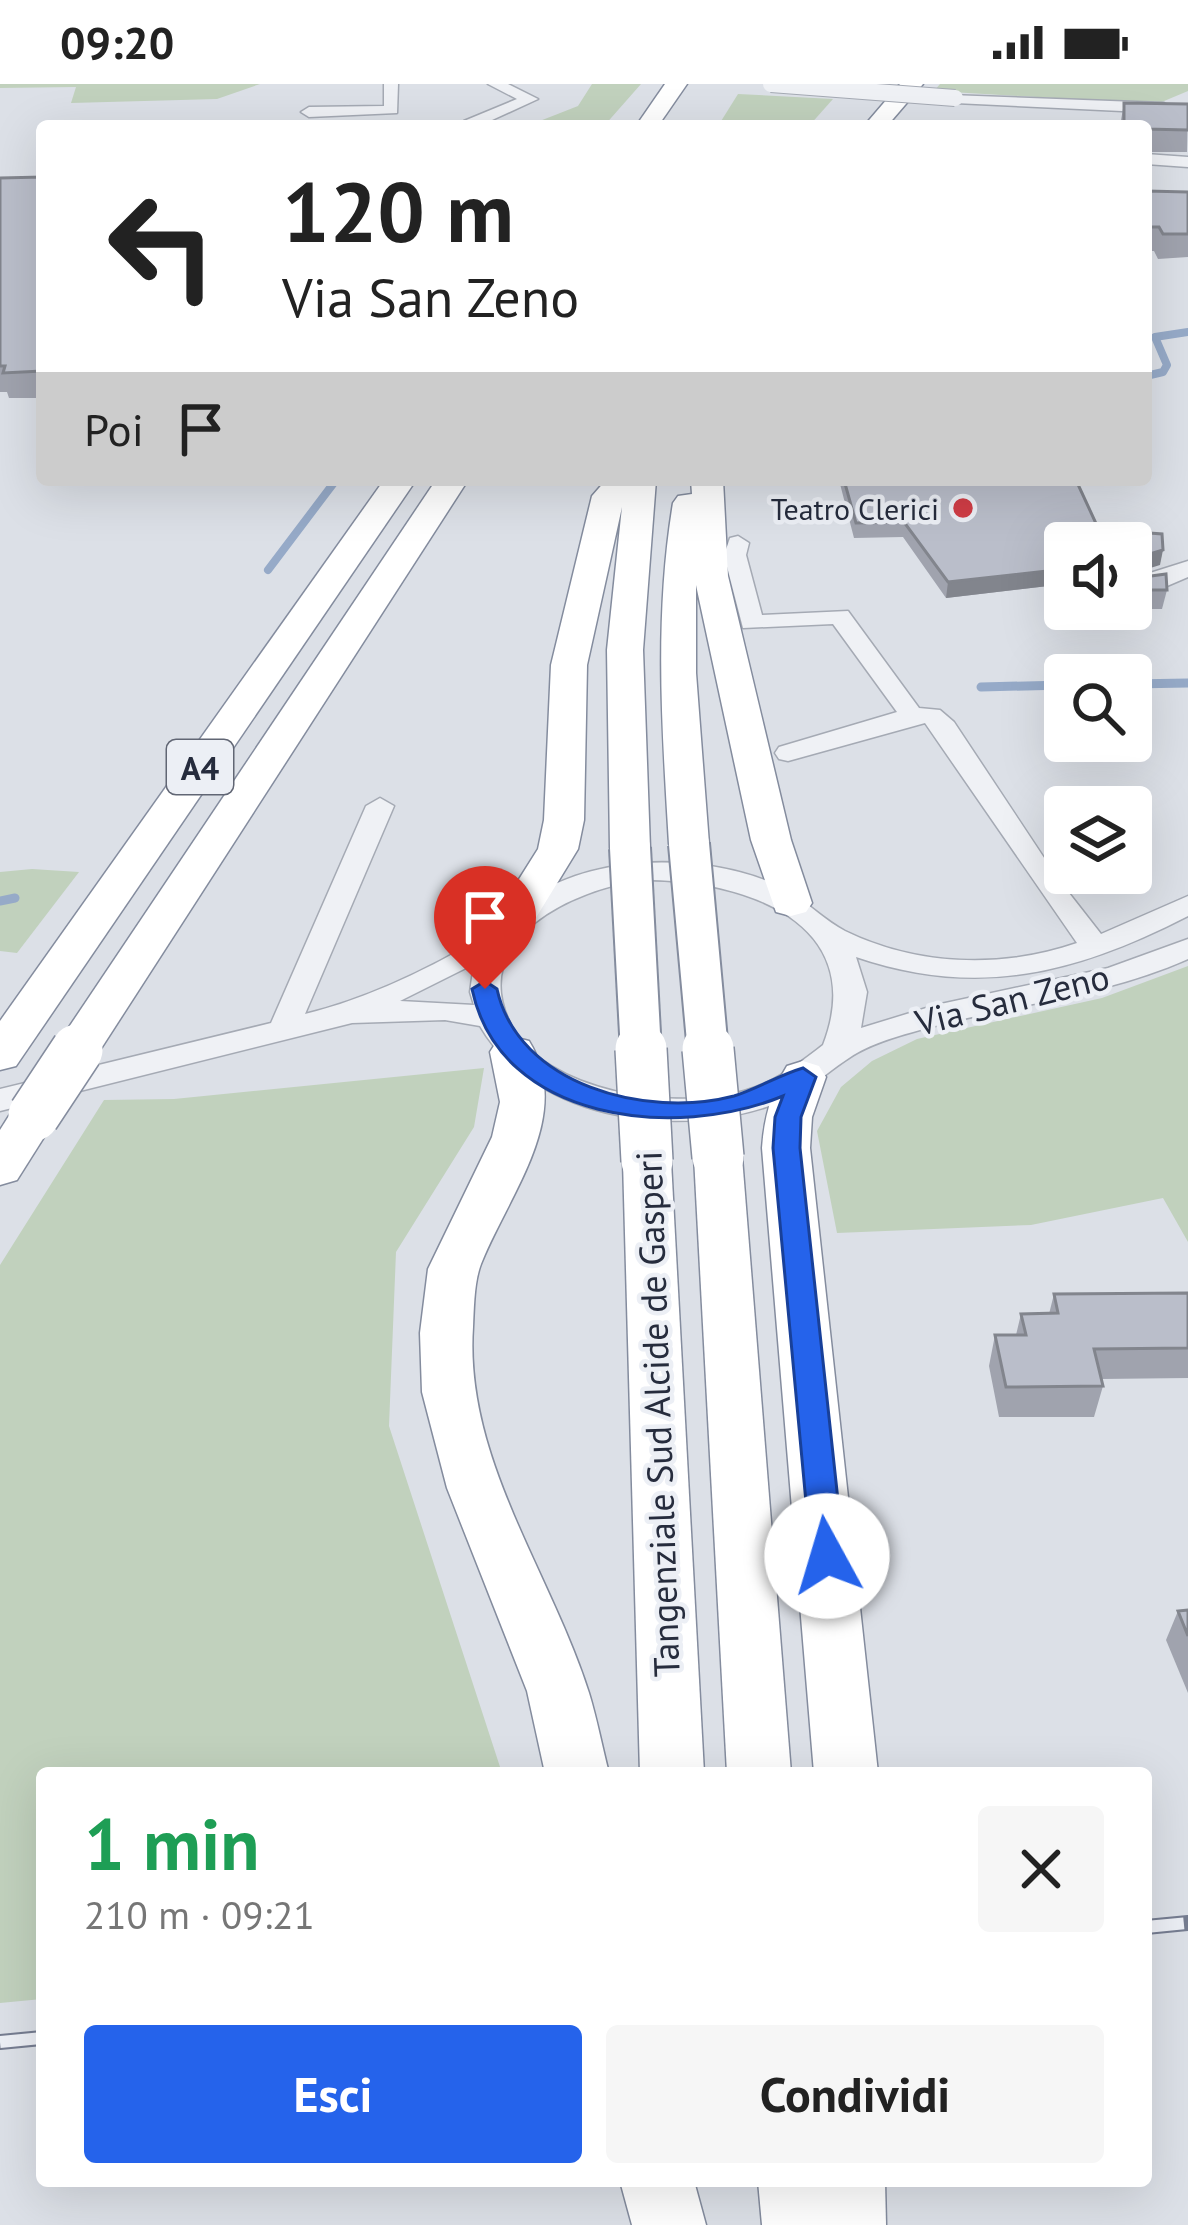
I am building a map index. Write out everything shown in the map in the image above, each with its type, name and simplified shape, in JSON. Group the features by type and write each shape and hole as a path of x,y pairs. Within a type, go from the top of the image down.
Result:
{"highway":[{"path":"651,120 676,84"},
{"path":"853,111 875,84"},
{"path":"880,120 912,84"},
{"name":"A4","path":"0,1055 396,486"},
{"name":"A4","path":"0,1168 17,1108 77,1050 448,486"},
{"path":"504,935 558,849 564,820 569,665 608,496 618,486"},
{"name":"Tangenziale Sud Alcide de Gasperi","path":"639,486 625,650 672,1767"},
{"name":"Tangenziale Sud Alcide de Gasperi","path":"692,486 677,564 676,650 718,1157 759,1767"},
{"path":"707,486 711,576 771,840 791,903"},
{"path":"502,1035 523,1102 516,1137 453,1269 446,1333 449,1392 476,1488 558,1691 576,1767"},
{"path":"820,1064 788,1117 786,1148 845,1767"},
{"path":"659,2187 669,2225"},
{"path":"690,2187 691,2225"},
{"path":"796,2187 800,2225"},
{"path":"848,2187 849,2225"}],"street":[{"path":"309,112 390,118 392,84"},
{"path":"480,120 530,99 494,84"},
{"path":"771,84 1177,108"},
{"path":"1152,159 1188,162"},
{"name":"Via San Zeno","path":"738,543 735,555 752,623 840,616 912,716 931,716 946,727 1047,884 1096,949"},
{"path":"1152,584 1188,568"},
{"path":"788,753 912,716"},
{"path":"282,1033 380,806"},
{"name":"Via San Zeno","path":"17,1108 352,1013 504,935 561,892 637,873 705,874 761,889 791,903 831,936 892,958 984,971 1096,949 1188,905"},
{"path":"502,1035 485,989 489,963 504,935"},
{"name":"Via San Zeno","path":"820,1064 854,1007 852,973 831,936"},
{"name":"Via San Zeno","path":"352,1013 445,1010 502,1035 541,1075 610,1104 686,1111 737,1104 899,1026 1096,982 1188,948"}],"green space":[{"path":"0,84 260,84 217,99 71,103 76,87 0,88"},
{"path":"592,84 641,84 609,120 542,120 578,106"},
{"path":"940,84 1188,84 1188,91 1157,104 934,91"},
{"path":"738,94 833,99 814,120 722,120"},
{"path":"0,872 79,872 17,953 0,951"},
{"path":"1188,966 1188,1242 1163,1198 1031,1225 837,1233 817,1131 841,1087 872,1061 917,1039 1102,998"},
{"path":"484,1068 474,1127 396,1252 389,1426 500,1767 36,1767 36,2000 0,2003 0,1265 104,1100 174,1099"}],"building":[{"path":"1124,103 1188,104 1188,130 1152,129 1152,120 1124,120"},
{"path":"36,177 36,371 3,373 5,366 0,366 0,178"},
{"path":"1152,191 1188,192 1188,234 1163,234 1159,227 1152,227"},
{"name":"Teatro Clerici","path":"846,486 1079,486 1095,522 1044,522 1044,571 948,582 904,522 856,523"},
{"path":"1152,533 1162,534 1163,550 1152,553"},
{"path":"1166,574 1167,590 1152,590 1152,576"},
{"path":"1188,1293 1188,1348 1094,1349 1103,1386 1006,1387 995,1335 1026,1335 1021,1314 1058,1313 1054,1294"},
{"path":"1188,1610 1188,1636 1178,1611"}],"waterway":[{"path":"1152,375 1163,372 1167,365 1155,337 1188,332"},
{"path":"268,570 331,486"},
{"path":"1152,684 1188,683"},
{"path":"981,687 1044,686"},
{"path":"0,901 15,898"}],"railway":[{"path":"1152,1926 1188,1923"},
{"path":"0,2042 36,2039"}],"place":[{"name":"Teatro Clerici","path":"963,508"}],"route":[{"path":"485,989 491,1018 513,1052 541,1075 610,1104 686,1111 737,1104 803,1077 788,1117 786,1148 827,1556"}]}
